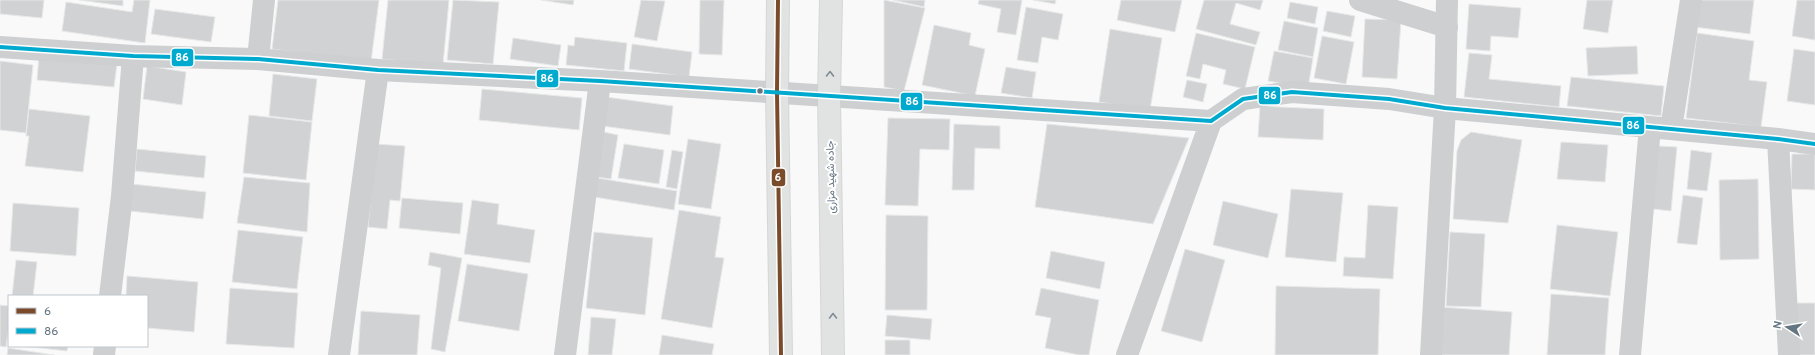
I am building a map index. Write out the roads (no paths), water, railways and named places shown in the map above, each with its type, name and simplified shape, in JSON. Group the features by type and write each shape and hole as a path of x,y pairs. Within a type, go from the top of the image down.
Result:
{"main road":[{"path":"778,0 777,92 781,355"},
{"name":"جاده شهید مزاری","path":"831,0 829,96 833,355"}],"street":[{"path":"258,59 264,0"},
{"path":"1360,0 1447,26"},
{"path":"1431,355 1445,108 1447,0"},
{"path":"1630,355 1661,128 1691,0"},
{"path":"0,47 133,56 258,59 378,70 600,81 1211,121"},
{"path":"110,295 122,196 133,56"},
{"path":"339,355 378,70"},
{"path":"565,355 600,81"},
{"path":"1127,355 1211,121 1242,99 1292,92 1389,98 1445,108 1778,139 1815,144"},
{"path":"1778,139 1789,355"}]}
